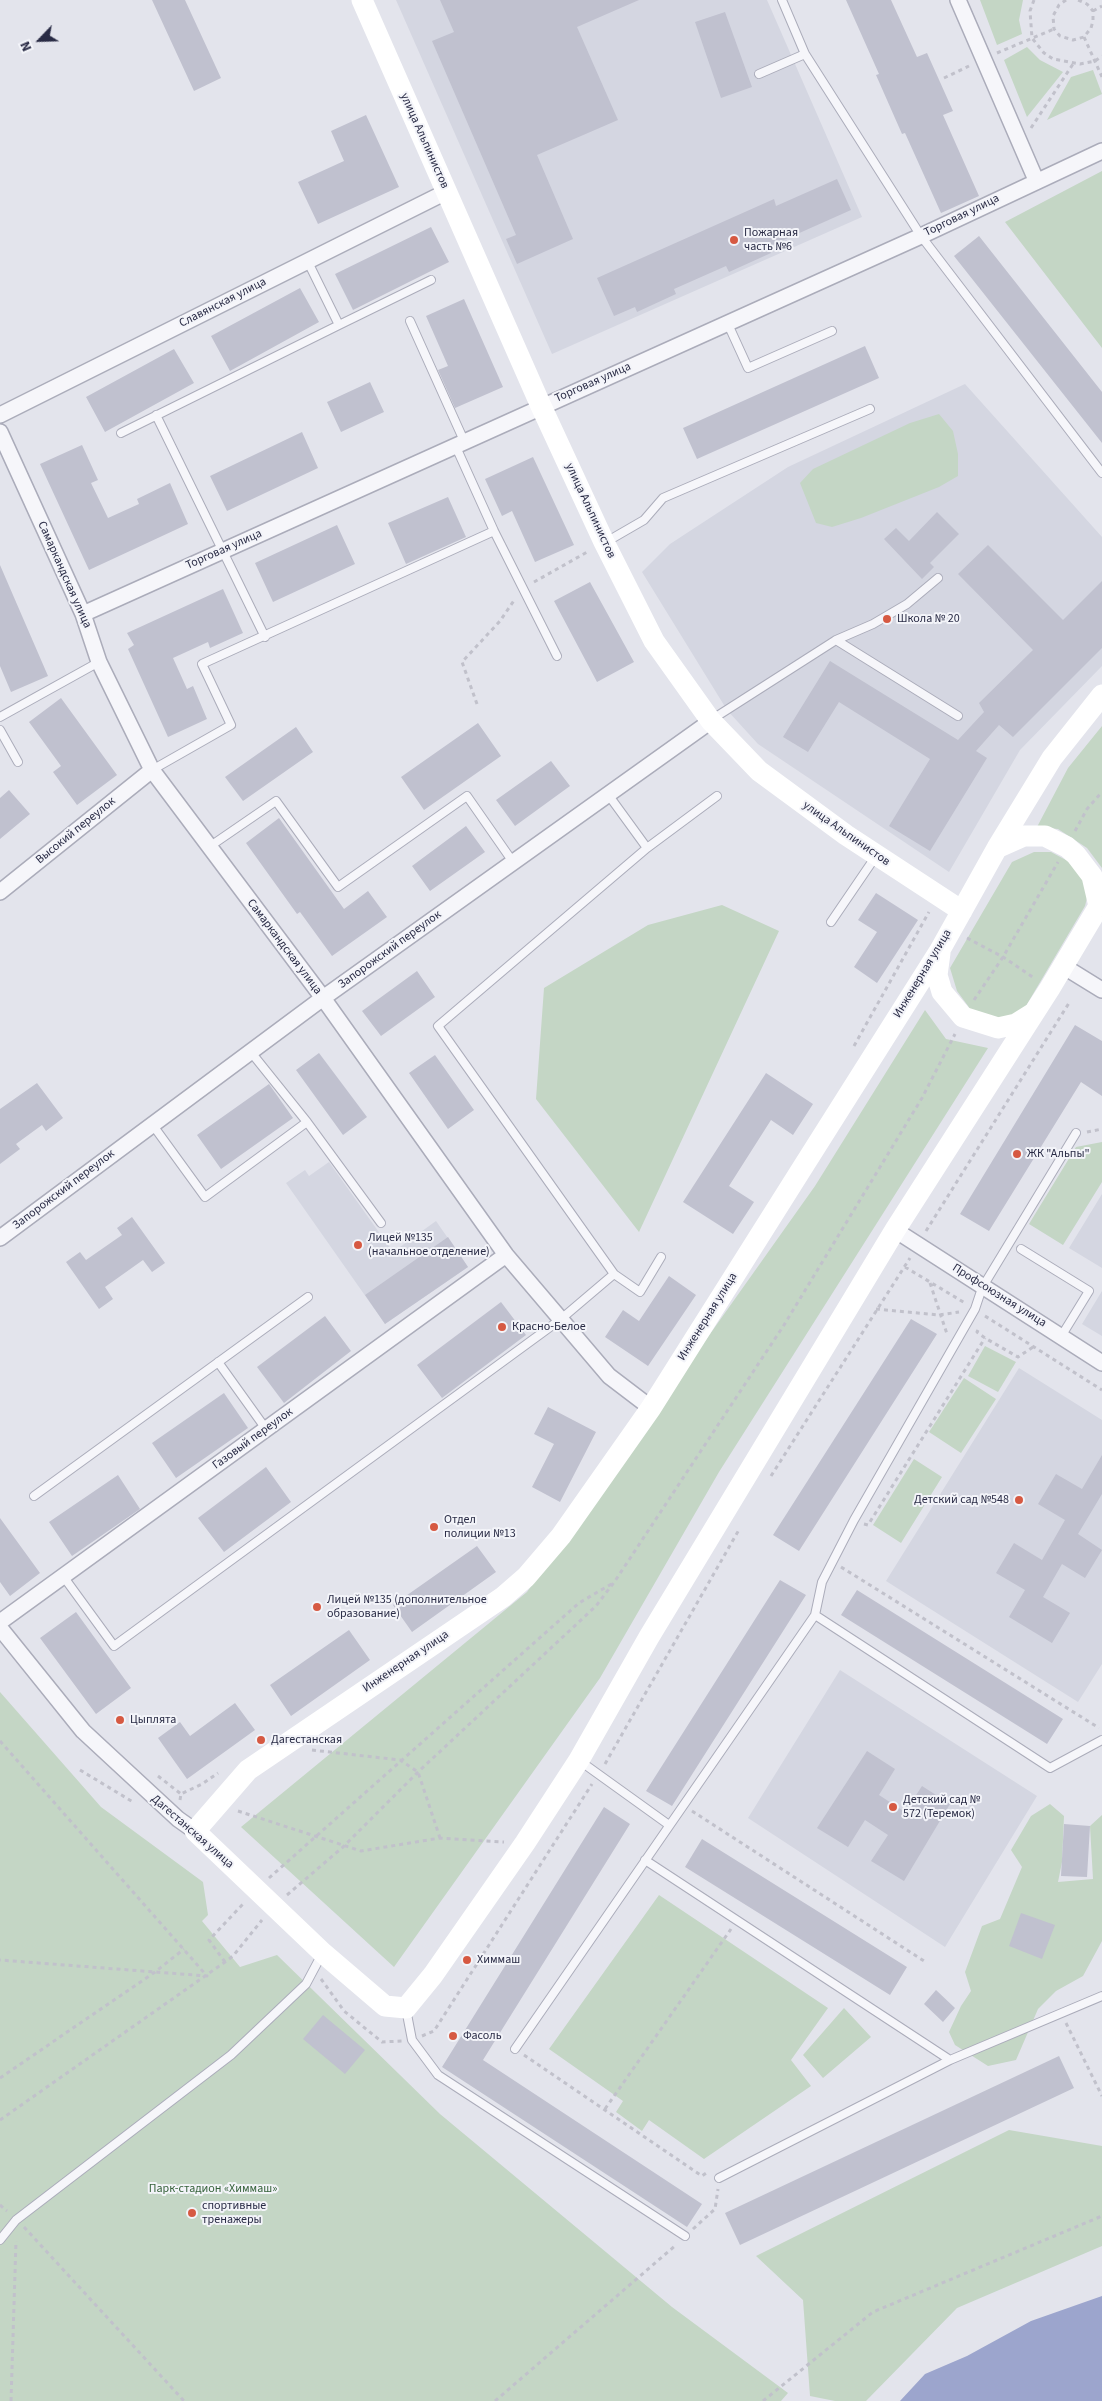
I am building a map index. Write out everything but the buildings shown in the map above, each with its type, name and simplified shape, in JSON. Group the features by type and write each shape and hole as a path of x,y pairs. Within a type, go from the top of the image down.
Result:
{"street":[{"name":"улица Альпинистов","path":"362,0 541,406 604,542 654,641 711,720 759,771 876,856 962,911"},
{"path":"958,0 1036,180"},
{"name":"Торговая улица","path":"83,614 921,236 1036,180 1102,151"},
{"name":"Славянская улица","path":"0,415 446,192"},
{"name":"Самаркандская улица","path":"0,432 83,614 99,662 152,770 323,998 506,1255 609,1376 651,1408"},
{"name":"Инженерная улица","path":"186,1825 248,1770 503,1597 526,1577 562,1536 651,1408 940,950 997,848 1052,758 1102,695"},
{"name":"Запорожский переулок","path":"0,1238 250,1051 711,720"},
{"name":"Высокий переулок","path":"0,892 152,770"},
{"path":"406,2008 433,1975 525,1843 578,1760 649,1637 895,1230 1050,988 1100,903 1092,876 1076,855 1066,847 1044,836 1024,836 997,848"},
{"path":"940,950 937,975 942,992 963,1017 998,1028 1016,1024 1032,1014"},
{"path":"1063,966 1102,990"},
{"name":"Профсоюзная улица","path":"895,1230 918,1243 982,1288 1062,1336 1102,1363"},
{"name":"Газовый переулок","path":"0,1622 506,1255"},
{"name":"Дагестанская улица","path":"0,1628 83,1731 258,1889 266,1909 319,1961 385,2006 406,2008"}],"lane":[{"path":"782,0 805,54 921,236 1102,473"},
{"path":"759,74 805,54"},
{"path":"307,260 339,325"},
{"path":"121,433 431,280"},
{"path":"410,321 494,531 558,656"},
{"path":"727,322 748,368 832,331"},
{"path":"604,542 644,520 663,498 870,409"},
{"path":"156,415 224,550 265,637"},
{"path":"152,770 231,725 202,664 265,637 494,531"},
{"path":"711,720 836,640 873,624 907,604 938,578"},
{"path":"836,640 958,716"},
{"path":"0,717 99,662"},
{"path":"0,730 18,762"},
{"path":"607,793 647,848"},
{"path":"209,847 276,801 338,887 467,796 513,862"},
{"path":"662,1257 640,1292 614,1274 438,1026 647,848 717,796"},
{"path":"830,922 876,856"},
{"path":"250,1051 307,1122 381,1223"},
{"path":"152,1124 205,1197 307,1122"},
{"path":"515,2049 815,1615 822,1582 854,1520 975,1310 982,1288 1076,1134"},
{"path":"1021,1249 1089,1291 1062,1336"},
{"path":"63,1576 114,1646 560,1319 614,1274"},
{"path":"34,1496 308,1297"},
{"path":"218,1362 266,1429"},
{"path":"815,1615 1050,1768 1102,1740"},
{"path":"578,1760 669,1825"},
{"path":"645,1860 950,2060"},
{"path":"0,2240 16,2220 231,2055 306,1984 319,1961"},
{"path":"719,2178 950,2060 1102,1996"},
{"path":"406,2008 412,2040 438,2075 685,2236"}],"path":[{"path":"1034,0 1030,11 1032,38 1053,59 1073,64 1095,61 1102,56"},
{"path":"1066,0 1059,5 1053,16 1054,29 1060,36 1073,40 1084,37 1094,21 1092,11 1087,4 1078,0"},
{"path":"1092,11 1102,6"},
{"path":"1084,37 1102,77"},
{"path":"1021,143 1073,64"},
{"path":"477,704 462,662 500,621 522,588 604,542"},
{"path":"0,2120 233,1956 265,1918 266,1909 343,1847 418,1772 596,1606 616,1581 784,1325 922,1098 963,1017 1003,957 1087,809 1102,792"},
{"path":"850,1053 938,896"},
{"path":"927,916 1003,957 1050,988"},
{"path":"769,1480 876,1309 905,1267 918,1243 1069,1003"},
{"path":"905,1267 1102,1390"},
{"path":"929,1282 949,1339 956,1342"},
{"path":"876,1309 940,1315"},
{"path":"986,1317 977,1332 985,1338 1018,1358 1033,1347"},
{"path":"854,1520 868,1525 985,1338"},
{"path":"319,1961 344,2011 382,2042 412,2040 434,2031 599,1774 741,1526"},
{"path":"834,1562 1102,1730"},
{"path":"225,1962 209,1940 258,1889 314,1836 579,1603 616,1581"},
{"path":"291,1740 309,1749 400,1760 418,1772 440,1838"},
{"path":"0,1741 207,1976"},
{"path":"80,1770 120,1792 134,1803"},
{"path":"186,1825 181,1794 202,1784 218,1773"},
{"path":"683,1806 924,1961"},
{"path":"238,1812 360,1851 440,1838 525,1843 549,1850"},
{"path":"605,2109 737,1920"},
{"path":"0,2078 155,1972 184,1949"},
{"path":"0,1960 207,1976"},
{"path":"1061,2013 1102,2096"},
{"path":"494,2401 715,2209 719,2178 713,2168 702,2176 515,2049"},
{"path":"0,2205 184,2401"},
{"path":"763,2401 873,2312 1102,2216"},
{"path":"11,2401 16,2220"}],"shaded area":[{"path":"396,0 767,0 862,217 552,354"},
{"name":"Школа № 20","path":"965,384 1102,537 1102,666 1020,750 949,872 758,744 727,710 642,572 670,544 788,467"},
{"name":"Лицей №135 (начальное отделение)","path":"329,1162 393,1252 436,1221 468,1267 385,1324 286,1183 305,1170 309,1176"},
{"path":"1102,1194 1102,1268 1069,1248"},
{"path":"1102,1291 1102,1336 1082,1324"},
{"name":"Детский сад №548","path":"1019,1368 1102,1420 1102,1664 1078,1702 886,1581"},
{"name":"Детский сад № 572 (Теремок)","path":"840,1670 1037,1796 945,1947 748,1818"}],"green space":[{"path":"980,0 1023,0 1019,20 1022,34 997,45"},
{"path":"1027,47 1040,60 1063,72 1027,117 1004,60"},
{"path":"1093,70 1102,94 1047,120 1071,77"},
{"path":"1102,171 1102,348 1005,222"},
{"path":"939,414 953,431 958,454 958,476 939,487 861,518 832,527 816,523 800,483 813,469 910,423"},
{"path":"1102,726 1102,868 1087,848 1058,829 1037,827 1068,768"},
{"path":"1034,852 1051,852 1079,867 1089,890 1085,906 1023,1011 1005,1020 971,1010 957,991 950,968 1012,862"},
{"path":"722,905 779,931 639,1232 536,1099 544,988 648,925"},
{"path":"925,1010 946,1039 988,1048 719,1472 600,1678 394,1967 241,1827 527,1592 815,1186"},
{"path":"1102,1142 1102,1182 1063,1245 1029,1224 1076,1147"},
{"path":"985,1346 1016,1362 998,1392 968,1376"},
{"path":"964,1378 996,1399 961,1453 929,1432"},
{"path":"914,1459 942,1477 901,1543 873,1525"},
{"name":"Парк-стадион «Химмаш»","path":"0,1692 101,1807 203,1882 208,1915 202,1921 240,1967 277,1955 440,2114 672,2307 788,2393 781,2401 0,2401"},
{"path":"1050,1804 1064,1816 1062,1862 1058,1882 1093,1879 1090,1826 1102,1815 1102,1941 1083,1976 1056,1991 1038,2009 1016,2060 988,2066 955,2045 949,2032 961,2006 971,1991 965,1972 982,1926 1000,1919 1022,1867 1011,1850 1031,1816"},
{"path":"659,1895 828,2008 791,2060 811,2086 704,2159 649,2120 642,2131 616,2112 623,2101 549,2049"},
{"path":"844,2008 871,2037 823,2078 803,2055"},
{"path":"1009,2130 1102,2146 1102,2246 957,2308 866,2401 835,2401 810,2396 803,2300 756,2256"}],"water":[{"path":"1102,2296 1102,2401 900,2401 925,2374 967,2356 1031,2321"}],"place":[{"name":"Пожарная часть №6","path":"734,240"},
{"name":"Школа № 20","path":"887,619"},
{"name":"ЖК \"Альпы\"","path":"1017,1154"},
{"name":"Лицей №135 (начальное отделение)","path":"358,1245"},
{"name":"Красно-Белое","path":"502,1327"},
{"name":"Детский сад №548","path":"1019,1500"},
{"name":"Отдел полиции №13","path":"434,1527"},
{"name":"Лицей №135 (дополнительное образование)","path":"317,1607"},
{"name":"Цыплята","path":"120,1720"},
{"name":"Дагестанская","path":"261,1740"},
{"name":"Детский сад № 572 (Теремок)","path":"893,1807"},
{"name":"Химмаш","path":"467,1960"},
{"name":"Фасоль","path":"453,2036"},
{"name":"спортивные тренажеры","path":"192,2213"}]}
